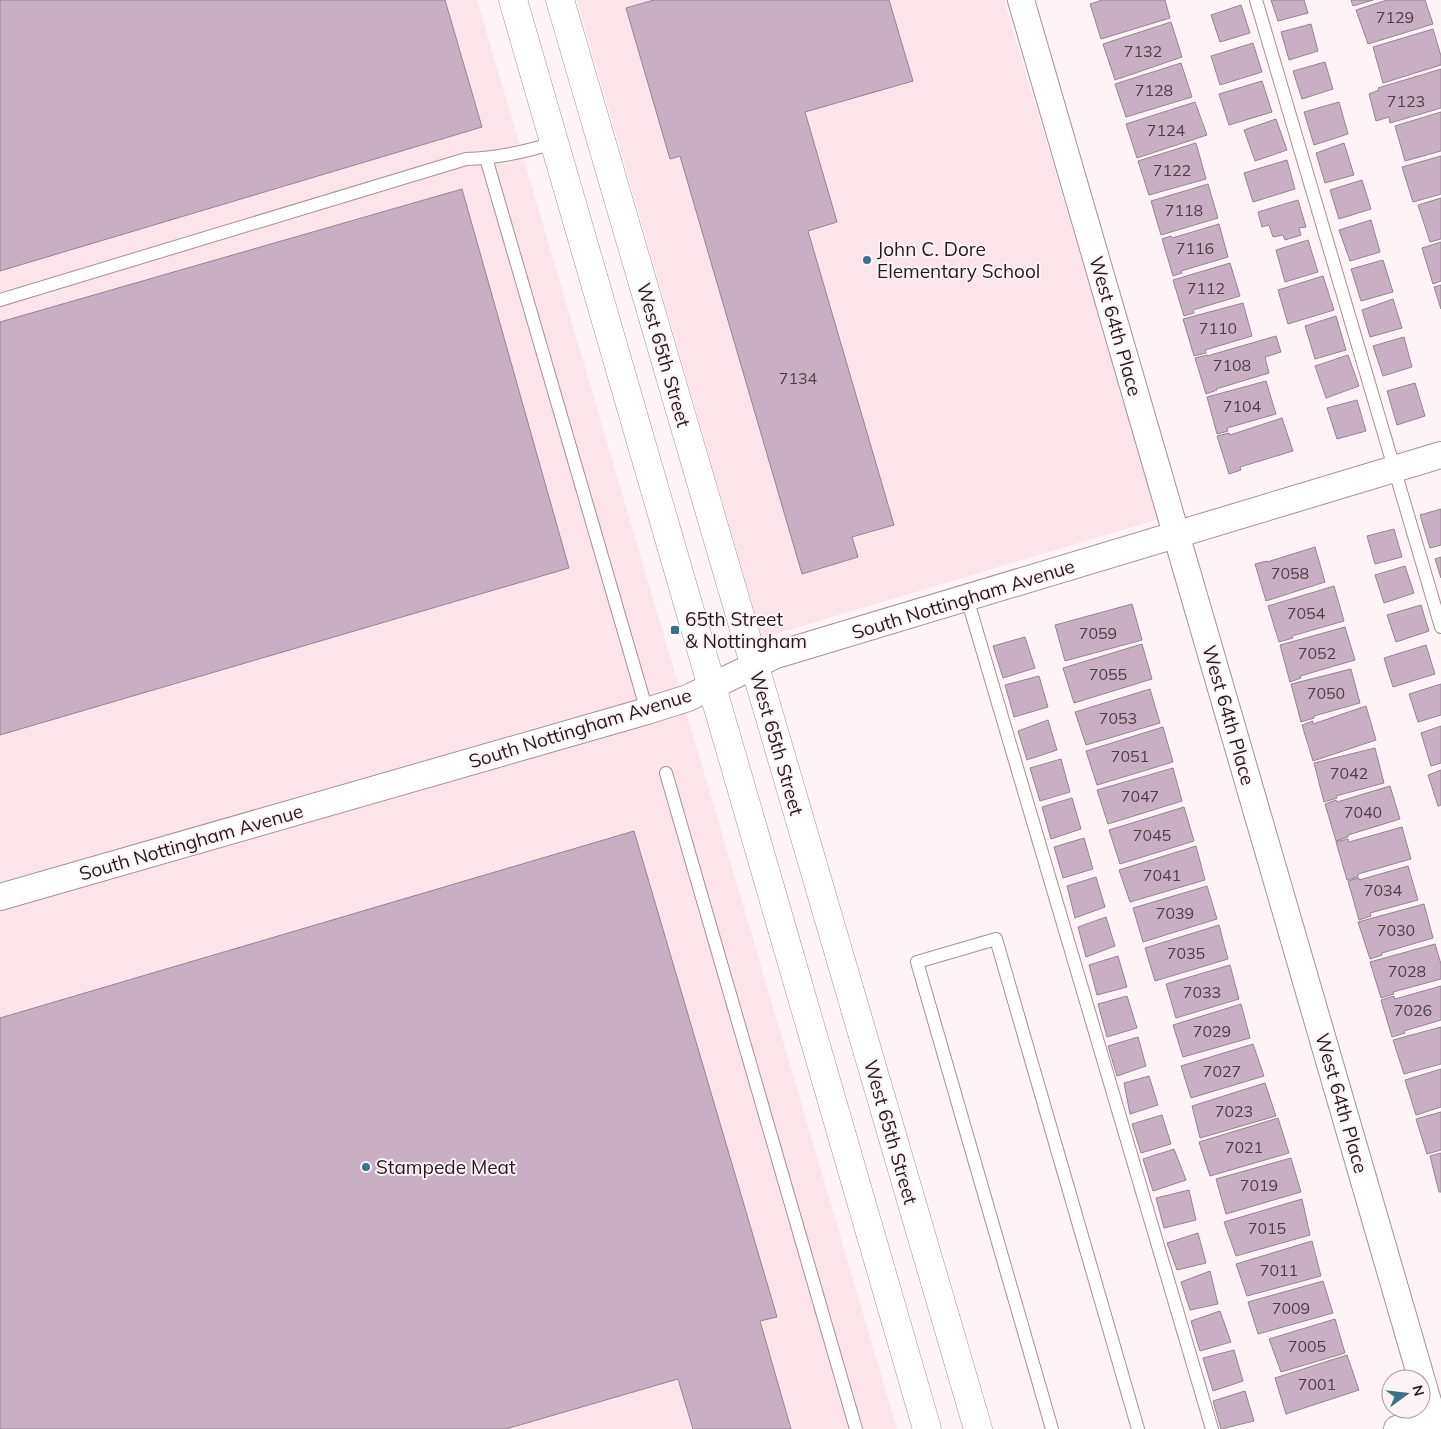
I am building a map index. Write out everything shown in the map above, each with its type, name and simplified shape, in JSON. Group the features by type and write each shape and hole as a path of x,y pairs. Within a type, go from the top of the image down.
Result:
{"street":[{"path":"513,0 927,1429"},
{"name":"West 65th Street","path":"560,0 978,1429"},
{"name":"West 64th Place","path":"1021,0 1437,1421"},
{"name":"South Nottingham Avenue","path":"0,897 647,711 688,698 776,656 1441,455"},
{"path":"1397,1429 1437,1421"}],"lane":[{"path":"1256,0 1441,626"},
{"path":"0,300 466,159 486,158 529,151 554,143"},
{"path":"486,158 647,711"},
{"path":"967,598 1212,1429"},
{"path":"666,773 856,1429"},
{"path":"1052,1429 917,962 996,939 1138,1429"}],"shaded area":[{"path":"0,0 477,0 897,1429 0,1429"},
{"name":"John C. Dore Elementary School","path":"577,0 1004,0 1159,519 762,638"}],"building":[{"path":"0,0 445,0 482,127 0,271"},
{"path":"654,0 889,0 913,81 805,112 837,222 808,231 894,525 852,537 858,557 802,574 680,156 670,159 626,8"},
{"path":"1102,0 1165,0 1170,18 1101,39 1090,4"},
{"path":"1271,0 1304,0 1308,13 1278,21"},
{"path":"1351,0 1373,0 1353,6"},
{"path":"1387,0 1425,0 1433,24 1368,44 1356,10"},
{"path":"1241,5 1250,33 1220,42 1211,15"},
{"path":"1171,22 1182,57 1115,80 1103,44"},
{"path":"1311,24 1318,51 1289,60 1281,32"},
{"path":"1433,29 1441,56 1441,65 1383,83 1373,47"},
{"path":"1253,43 1262,72 1220,85 1211,56"},
{"path":"1325,62 1333,89 1302,99 1293,71"},
{"path":"1181,63 1192,97 1126,117 1115,84"},
{"path":"1441,69 1441,108 1390,123 1389,117 1376,121 1369,94 1379,90 1378,88"},
{"path":"1262,81 1272,112 1229,125 1219,94"},
{"path":"1195,102 1207,135 1137,158 1126,124"},
{"path":"1339,102 1348,134 1314,145 1304,112"},
{"path":"1441,112 1441,151 1405,161 1395,126"},
{"path":"1276,119 1287,150 1255,161 1244,130"},
{"path":"1196,143 1206,179 1149,195 1138,161"},
{"path":"1344,143 1354,175 1325,183 1316,153"},
{"path":"1441,156 1441,194 1413,202 1402,167"},
{"path":"1287,160 1295,189 1253,202 1244,173"},
{"path":"1362,180 1371,209 1339,219 1330,190"},
{"path":"1208,184 1218,218 1161,235 1151,201"},
{"path":"462,189 569,568 0,735 0,322"},
{"path":"1441,198 1441,239 1430,242 1418,205"},
{"path":"1298,200 1306,227 1299,228 1301,235 1285,240 1283,235 1273,237 1269,225 1262,227 1258,212"},
{"path":"1371,220 1380,252 1350,261 1339,230"},
{"path":"1219,224 1228,257 1181,271 1182,273 1173,276 1162,239 1171,236 1172,238"},
{"path":"1308,240 1318,272 1285,282 1276,250"},
{"path":"1441,242 1441,281 1433,284 1422,248"},
{"path":"1383,260 1393,292 1361,301 1351,269"},
{"path":"1230,263 1240,296 1193,310 1194,313 1184,316 1173,280"},
{"path":"1323,276 1334,310 1288,324 1278,290"},
{"path":"1441,285 1441,309 1434,287"},
{"path":"1393,299 1402,328 1370,337 1362,310"},
{"path":"1243,303 1252,336 1205,350 1206,353 1194,356 1183,319"},
{"path":"1336,316 1346,350 1315,359 1305,326"},
{"path":"1276,336 1281,352 1265,357 1269,373 1216,389 1206,394 1195,358"},
{"path":"1404,337 1412,367 1383,376 1373,346"},
{"path":"1348,355 1359,386 1326,398 1315,366"},
{"path":"1266,381 1276,414 1227,428 1228,431 1217,434 1207,397"},
{"path":"1415,383 1425,416 1397,425 1387,391"},
{"path":"1357,400 1366,431 1337,439 1327,408"},
{"path":"1282,418 1293,451 1240,467 1241,470 1229,474 1217,436 1229,433 1230,435"},
{"path":"1441,509 1441,545 1430,548 1420,515"},
{"path":"1394,529 1402,557 1375,564 1367,536"},
{"path":"1315,547 1325,582 1266,601 1255,564"},
{"path":"1441,557 1441,578 1435,559"},
{"path":"1405,566 1414,593 1384,603 1375,575"},
{"path":"1334,586 1344,621 1292,636 1293,638 1279,642 1268,606"},
{"path":"1132,604 1142,640 1065,661 1055,625"},
{"path":"1421,605 1429,631 1396,642 1387,615"},
{"path":"1345,627 1355,660 1300,676 1301,678 1290,682 1280,645"},
{"path":"1025,637 1035,668 1003,678 993,646"},
{"path":"1142,644 1152,679 1074,703 1063,668"},
{"path":"1426,645 1435,674 1393,687 1384,658"},
{"path":"1351,669 1360,703 1314,716 1314,718 1301,722 1291,684"},
{"path":"1039,676 1048,707 1014,717 1005,685"},
{"path":"1441,684 1441,715 1418,722 1409,694"},
{"path":"1150,689 1160,723 1086,745 1075,712"},
{"path":"1366,706 1376,740 1313,761 1302,725 1313,721 1313,724"},
{"path":"1048,720 1057,750 1027,760 1018,731"},
{"path":"1441,726 1441,763 1431,766 1421,733"},
{"path":"1163,727 1173,762 1097,785 1086,751"},
{"path":"1375,748 1384,783 1336,796 1337,798 1324,802 1314,763"},
{"path":"1061,759 1070,792 1040,801 1030,768"},
{"path":"1173,768 1182,801 1108,824 1097,790"},
{"path":"1441,770 1441,805 1438,806 1428,775"},
{"path":"1390,786 1400,819 1348,835 1348,837 1336,841 1325,804"},
{"path":"1072,798 1081,829 1051,839 1042,807"},
{"path":"1184,807 1194,841 1120,864 1109,830"},
{"path":"1402,827 1411,859 1358,874 1358,877 1347,880 1336,842 1348,839 1349,842"},
{"name":"Stampede Meat","path":"634,831 777,1317 760,1321 791,1429 693,1429 678,1379 506,1429 0,1429 0,1018"},
{"path":"1084,838 1093,869 1063,878 1054,847"},
{"path":"1196,846 1205,880 1130,902 1119,870"},
{"path":"1408,866 1418,900 1370,913 1371,916 1359,920 1348,881 1359,878 1359,880"},
{"path":"1096,877 1105,907 1075,918 1067,886"},
{"path":"1207,886 1217,919 1143,942 1133,908"},
{"path":"1424,904 1433,938 1382,953 1382,955 1370,959 1358,922"},
{"path":"1106,917 1115,946 1086,957 1078,927"},
{"path":"1219,925 1228,959 1155,981 1145,948"},
{"path":"1435,944 1441,964 1441,979 1393,992 1394,994 1381,998 1370,962"},
{"path":"1118,956 1127,987 1097,995 1089,965"},
{"path":"1230,965 1239,999 1176,1018 1166,984"},
{"path":"1441,986 1441,1020 1404,1031 1405,1033 1392,1037 1381,1000 1394,996 1395,999"},
{"path":"1127,996 1137,1028 1107,1037 1098,1004"},
{"path":"1241,1004 1250,1038 1183,1057 1173,1025"},
{"path":"1441,1027 1441,1064 1404,1074 1393,1040"},
{"path":"1138,1037 1146,1066 1117,1076 1108,1046"},
{"path":"1253,1044 1264,1076 1191,1098 1181,1066"},
{"path":"1441,1069 1441,1107 1416,1115 1405,1080"},
{"path":"1149,1076 1158,1105 1130,1114 1124,1083"},
{"path":"1265,1083 1276,1116 1200,1138 1192,1106"},
{"path":"1441,1112 1441,1150 1427,1154 1416,1119"},
{"path":"1162,1115 1171,1144 1141,1153 1132,1124"},
{"path":"1278,1118 1289,1153 1210,1176 1199,1142"},
{"path":"1174,1149 1186,1180 1153,1191 1143,1159"},
{"path":"1441,1153 1441,1192 1439,1192 1430,1156"},
{"path":"1291,1158 1301,1192 1226,1214 1216,1179"},
{"path":"1189,1190 1196,1220 1164,1228 1156,1198"},
{"path":"1302,1199 1310,1235 1236,1256 1224,1222"},
{"path":"1198,1233 1206,1263 1177,1270 1167,1243"},
{"path":"1312,1241 1321,1276 1247,1296 1236,1264"},
{"path":"1210,1271 1218,1304 1190,1310 1181,1282"},
{"path":"1323,1281 1333,1313 1258,1334 1248,1302"},
{"path":"1220,1311 1231,1342 1200,1351 1191,1321"},
{"path":"1335,1319 1345,1353 1281,1372 1269,1339"},
{"path":"1234,1350 1243,1381 1213,1391 1203,1358"},
{"path":"1347,1355 1359,1390 1286,1414 1275,1378"},
{"path":"1245,1391 1254,1421 1221,1429 1213,1401"}],"place":[{"name":"John C. Dore Elementary School","path":"867,260"},
{"name":"65th Street & Nottingham","path":"675,630"},
{"name":"Stampede Meat","path":"366,1167"}]}
